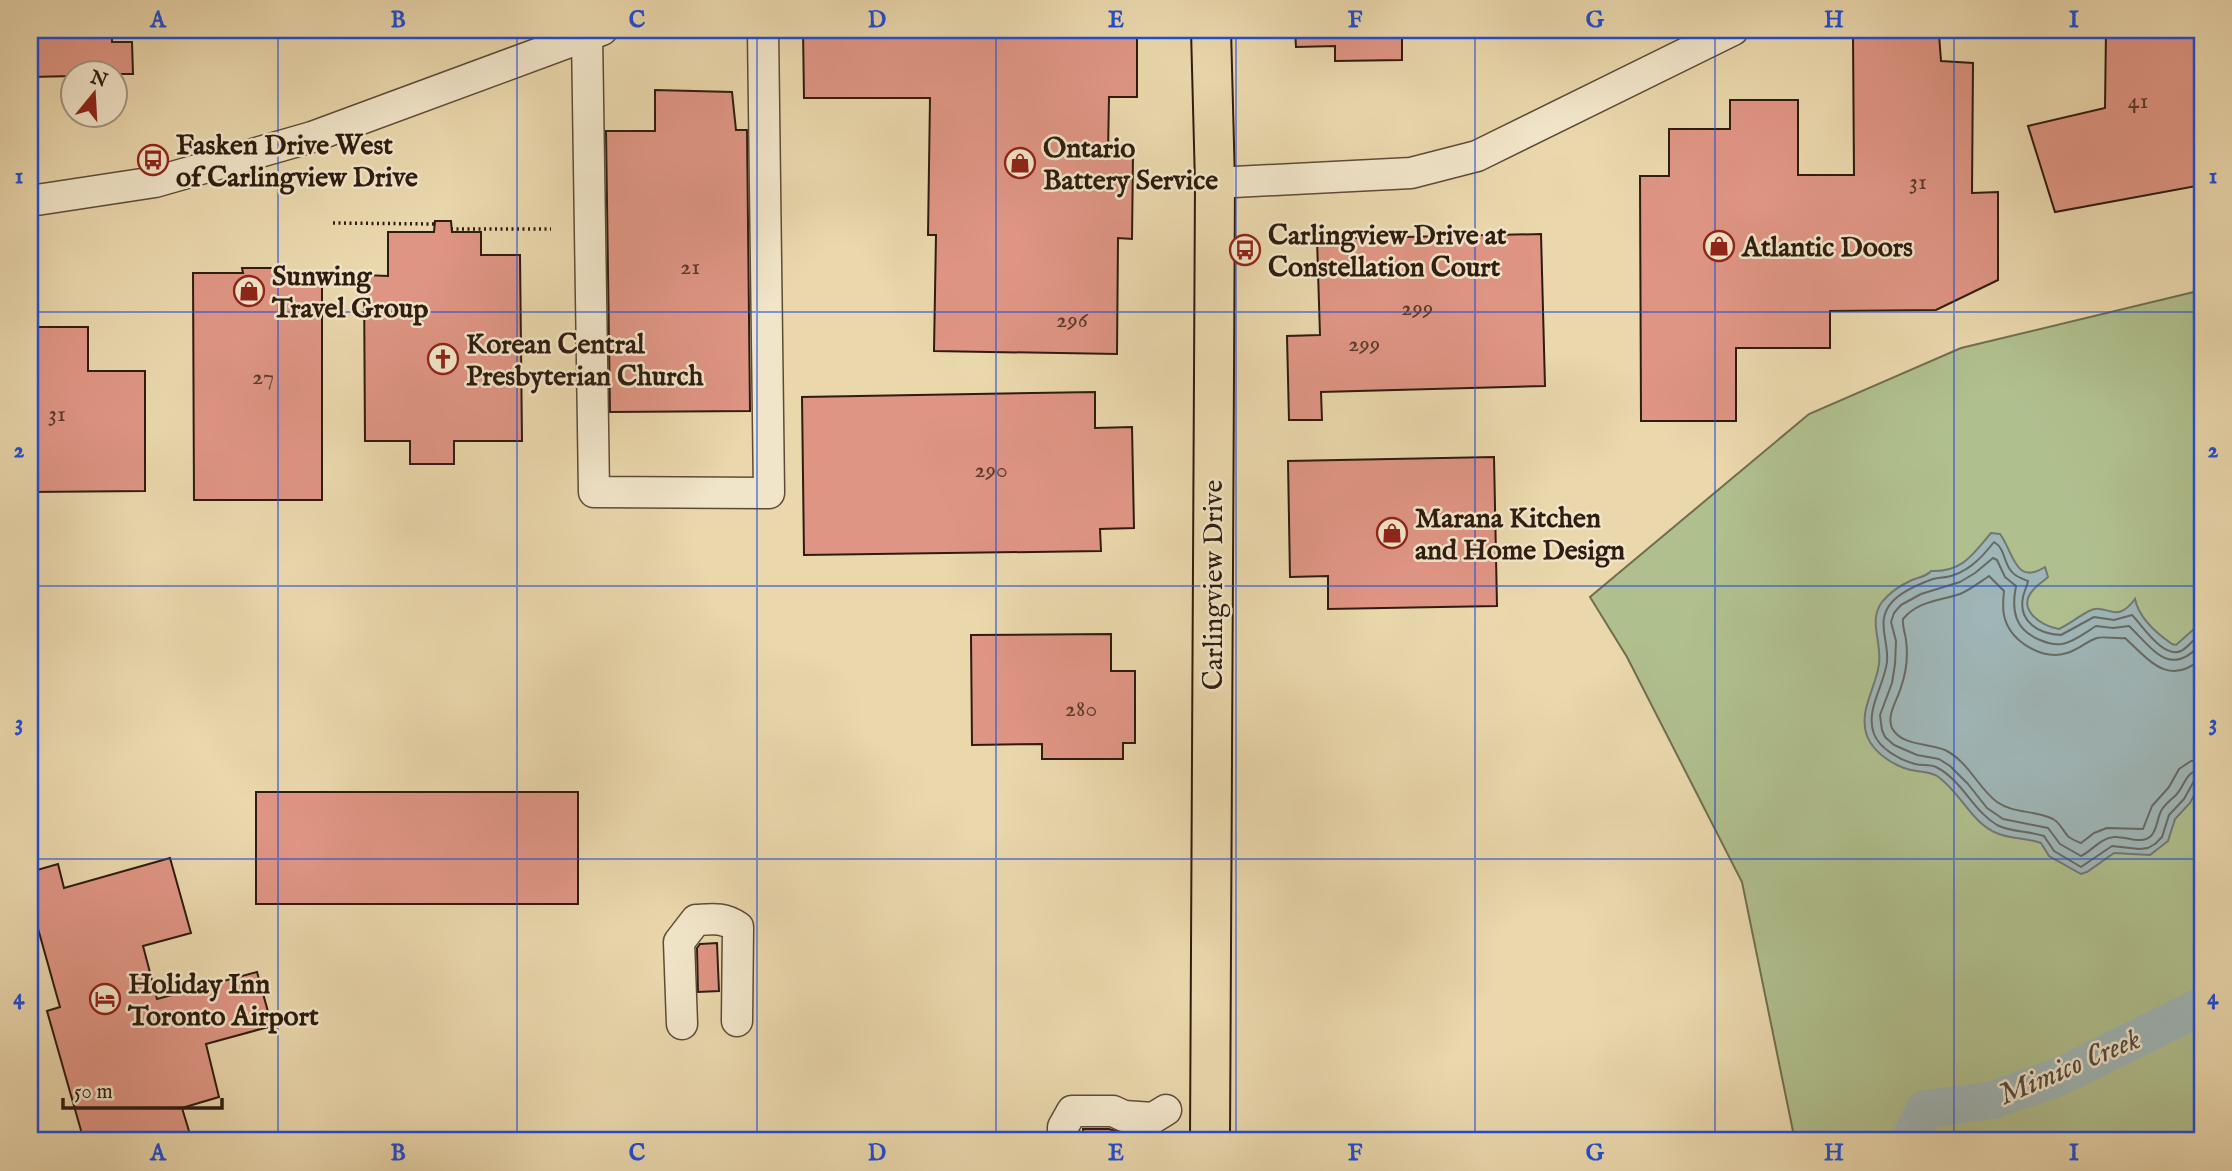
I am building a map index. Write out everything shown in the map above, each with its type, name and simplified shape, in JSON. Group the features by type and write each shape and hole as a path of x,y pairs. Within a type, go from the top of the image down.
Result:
{"main road":[{"name":"Carlingview Drive","path":"1210,1126 1215,183 1211,30"}],"street":[{"path":"30,201 155,182 313,137 595,32 594,492 769,492 763,30"},
{"path":"1215,183 1411,173 1477,156 1733,30"},
{"path":"682,1024 679,942 696,920 714,919 728,920 738,928 737,1021"},
{"path":"1063,1141 1063,1127 1072,1111 1113,1111 1125,1104 1153,1104 1210,1126"}],"path":[{"path":"333,223 435,224"},
{"path":"452,229 551,229"}],"green space":[{"path":"2202,290 2202,1141 1795,1141 1742,882 1627,657 1590,597 1809,414 1961,348"}],"water":[{"path":"1991,533 2000,534 2021,570 2027,573 2035,572 2045,567 2048,577 2034,589 2027,603 2029,610 2038,620 2052,627 2059,629 2096,609 2122,611 2135,599 2149,624 2172,644 2176,645 2202,622 2202,780 2190,803 2175,819 2168,841 2150,855 2114,853 2081,874 2049,856 2041,843 2004,836 1989,829 1937,776 1895,764 1870,743 1865,718 1879,664 1876,616 1882,602 1908,582 1931,571 1942,571 1959,565 1973,555"}],"building":[{"path":"30,30 112,30 112,42 132,42 133,74 130,74 130,60 60,60 60,76 30,77"},
{"path":"803,30 1137,30 1137,97 1109,97 1108,154 1133,155 1132,239 1118,238 1117,354 934,351 936,235 928,235 930,98 804,98"},
{"path":"1295,30 1402,30 1402,60 1335,61 1335,46 1296,47"},
{"path":"2106,30 2202,30 2202,185 2055,212 2028,126 2105,108"},
{"path":"1939,34 1941,61 1973,63 1972,193 1998,192 1998,280 1936,310 1830,311 1830,348 1736,348 1736,421 1641,421 1640,176 1669,176 1669,129 1730,129 1730,100 1798,100 1798,175 1854,175 1853,36"},
{"path":"655,90 732,92 736,130 747,130 750,411 610,412 606,131 655,131"},
{"name":"Korean Central Presbyterian Church","path":"435,221 451,221 452,232 481,232 481,255 520,255 522,441 454,441 454,464 410,464 410,441 365,441 364,275 388,276 388,232 434,232"},
{"path":"1541,234 1545,386 1321,392 1322,420 1289,420 1287,336 1320,335 1317,239"},
{"path":"242,268 274,268 274,273 322,273 322,500 194,500 193,273 243,273"},
{"path":"30,327 88,327 88,371 145,371 145,491 30,492"},
{"path":"1095,392 1095,428 1132,427 1134,528 1100,529 1101,551 804,555 802,397"},
{"path":"1494,457 1497,606 1328,609 1328,576 1290,577 1288,461"},
{"path":"1111,634 1111,671 1135,671 1135,743 1123,743 1123,759 1042,759 1042,744 972,745 971,635"},
{"path":"256,792 578,792 578,904 256,904"},
{"name":"Holiday Inn Toronto Airport","path":"170,858 191,933 143,946 157,999 257,972 272,1026 206,1044 219,1097 182,1108 192,1141 84,1141 47,1011 60,1007 30,900 30,872 58,864 64,888"},
{"path":"717,943 719,991 698,992 697,948 700,944"},
{"path":"1083,1129 1109,1129 1139,1135 1139,1141 1084,1141"}],"waterway":[{"name":"Mimico Creek","path":"1909,1141 1925,1109 1993,1100 2061,1076 2202,1006"}],"place":[{"name":"Fasken Drive West of Carlingview Drive","path":"153,160"},
{"name":"Ontario Battery Service","path":"1020,163"},
{"name":"Atlantic Doors","path":"1719,246"},
{"name":"Carlingview Drive at Constellation Court","path":"1245,250"},
{"name":"Sunwing Travel Group","path":"249,291"},
{"name":"Korean Central Presbyterian Church","path":"443,359"},
{"name":"Marana Kitchen and Home Design","path":"1392,533"},
{"name":"Holiday Inn Toronto Airport","path":"105,999"}]}
